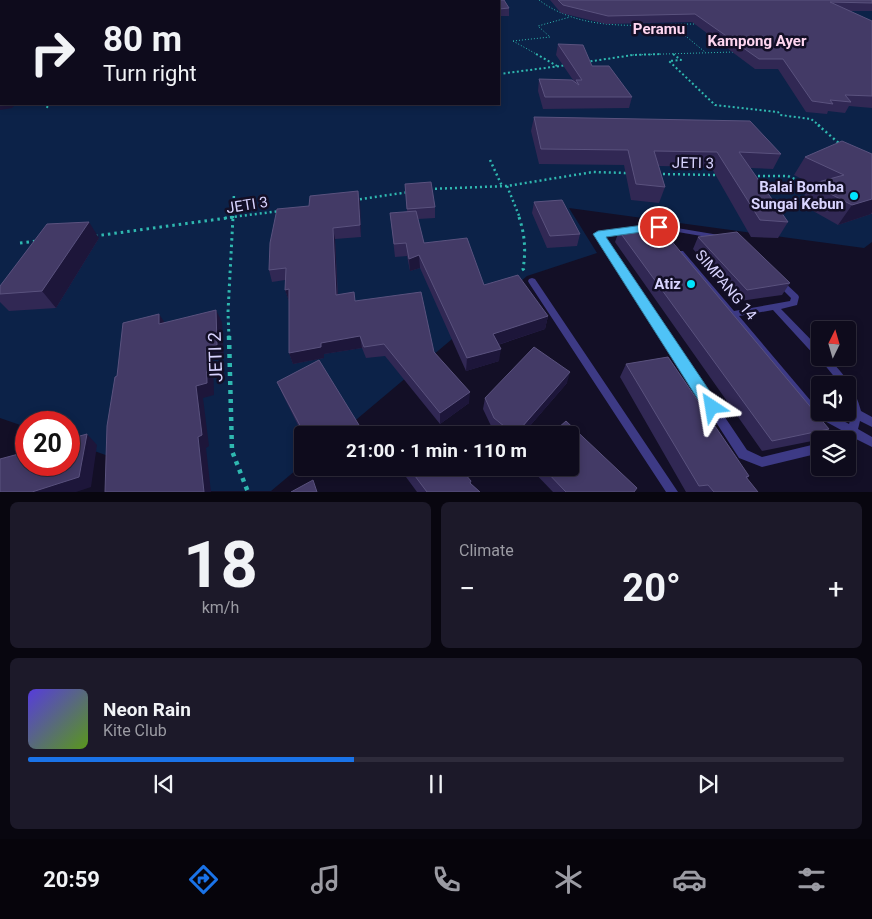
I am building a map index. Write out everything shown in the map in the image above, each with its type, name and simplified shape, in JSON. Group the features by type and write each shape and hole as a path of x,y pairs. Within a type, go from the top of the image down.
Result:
{"lane":[{"name":"SIMPANG 14","path":"671,241 655,227 725,238"},
{"path":"633,230 598,234 743,454 762,462 811,450"},
{"name":"SIMPANG 14","path":"678,249 814,410 852,431"},
{"name":"SIMPANG 14","path":"775,278 795,297 794,303 775,307"},
{"path":"532,281 673,492"},
{"path":"733,314 775,307"},
{"name":"SIMPANG 14","path":"775,307 811,345"},
{"path":"831,366 846,382 854,396 858,414 852,431"},
{"path":"858,414 872,422"},
{"name":"SIMPANG 14","path":"856,433 872,442"}],"path":[{"path":"539,0 546,8 570,17 611,25 703,24"},
{"path":"558,67 513,41 550,37 538,26 570,17"},
{"path":"599,23 604,19"},
{"path":"671,24 706,52"},
{"path":"586,62 633,55 742,52"},
{"path":"673,53 681,60 669,60 715,104 778,112 780,115 811,119 842,146"},
{"path":"500,74 577,64"},
{"path":"490,160 502,186"},
{"path":"425,190 507,186 594,172 632,173"},
{"name":"JETI 3","path":"652,174 720,175"},
{"path":"749,176 788,176 813,188"},
{"path":"507,186 524,230 527,254 523,269 532,281"},
{"path":"350,200 416,191"},
{"name":"JETI 2","path":"234,193 228,312 232,451 248,492"},
{"name":"JETI 3","path":"90,237 282,211"},
{"path":"20,243 38,241"}],"water":[{"path":"500,0 872,0 872,242 864,248 569,208 597,253 527,276 349,426 294,426 294,472 271,491 207,491 80,446 80,411 15,411 15,423 0,418 0,105 500,105"}],"building":[{"path":"500,0 504,0 509,8 500,9"},
{"path":"558,0 872,0 872,3 830,2 872,21 872,96 845,95 851,102 830,100 833,104 812,101 783,59 759,59 695,14 608,16 563,5"},
{"path":"558,44 583,45 592,66 609,66 632,97 545,97 539,79 572,80 579,85 576,80 582,80"},
{"path":"534,117 750,121 781,154 739,152 788,222 760,220 717,152 654,151 665,187 636,184 628,150 541,149"},
{"path":"842,141 872,154 872,199 852,205 811,184 844,175 805,157"},
{"path":"431,182 435,207 407,209 405,184"},
{"path":"358,191 360,225 333,228 336,295 354,292 355,301 421,292 434,352 470,392 440,413 384,344 364,347 360,336 321,343 321,347 289,353 289,289 285,290 286,268 269,270 270,243 277,209 309,206 310,196"},
{"path":"562,200 580,234 550,236 534,202"},
{"path":"416,211 424,243 467,238 484,285 518,275 548,316 493,334 501,349 467,358 419,255 409,259 406,243 394,244 390,213"},
{"path":"89,222 42,291 0,294 0,286 47,224"},
{"path":"659,226 811,408 811,421 822,421 829,429 811,431 811,433 772,441 619,231"},
{"path":"737,232 790,283 747,290 698,237"},
{"path":"216,310 217,345 206,348 207,383 196,386 202,435 198,437 204,492 105,492 107,426 115,377 117,376 123,323 159,314 159,324"},
{"path":"534,347 570,372 523,426 504,426 494,418 485,398"},
{"path":"668,357 749,476 746,477 758,492 714,492 708,485 699,486 626,364"},
{"path":"319,360 359,425 300,426 277,382"},
{"path":"566,421 571,426 560,426"},
{"path":"579,433 637,488 634,492 566,492 551,476 579,476"},
{"path":"87,434 80,472 80,436"},
{"path":"15,455 15,476 79,477 32,492 0,492 0,459"},
{"path":"415,476 467,476 471,481 470,483 480,492 427,492"},
{"path":"313,480 317,492 291,492"}],"place":[{"name":"Balai Bomba Sungai Kebun","path":"854,196"},
{"name":"Atiz","path":"691,284"}],"district":[{"name":"Peramu","path":"659,29"},
{"name":"Kampong Ayer","path":"757,41"}],"route":[{"path":"659,227 598,234 712,407"}]}
